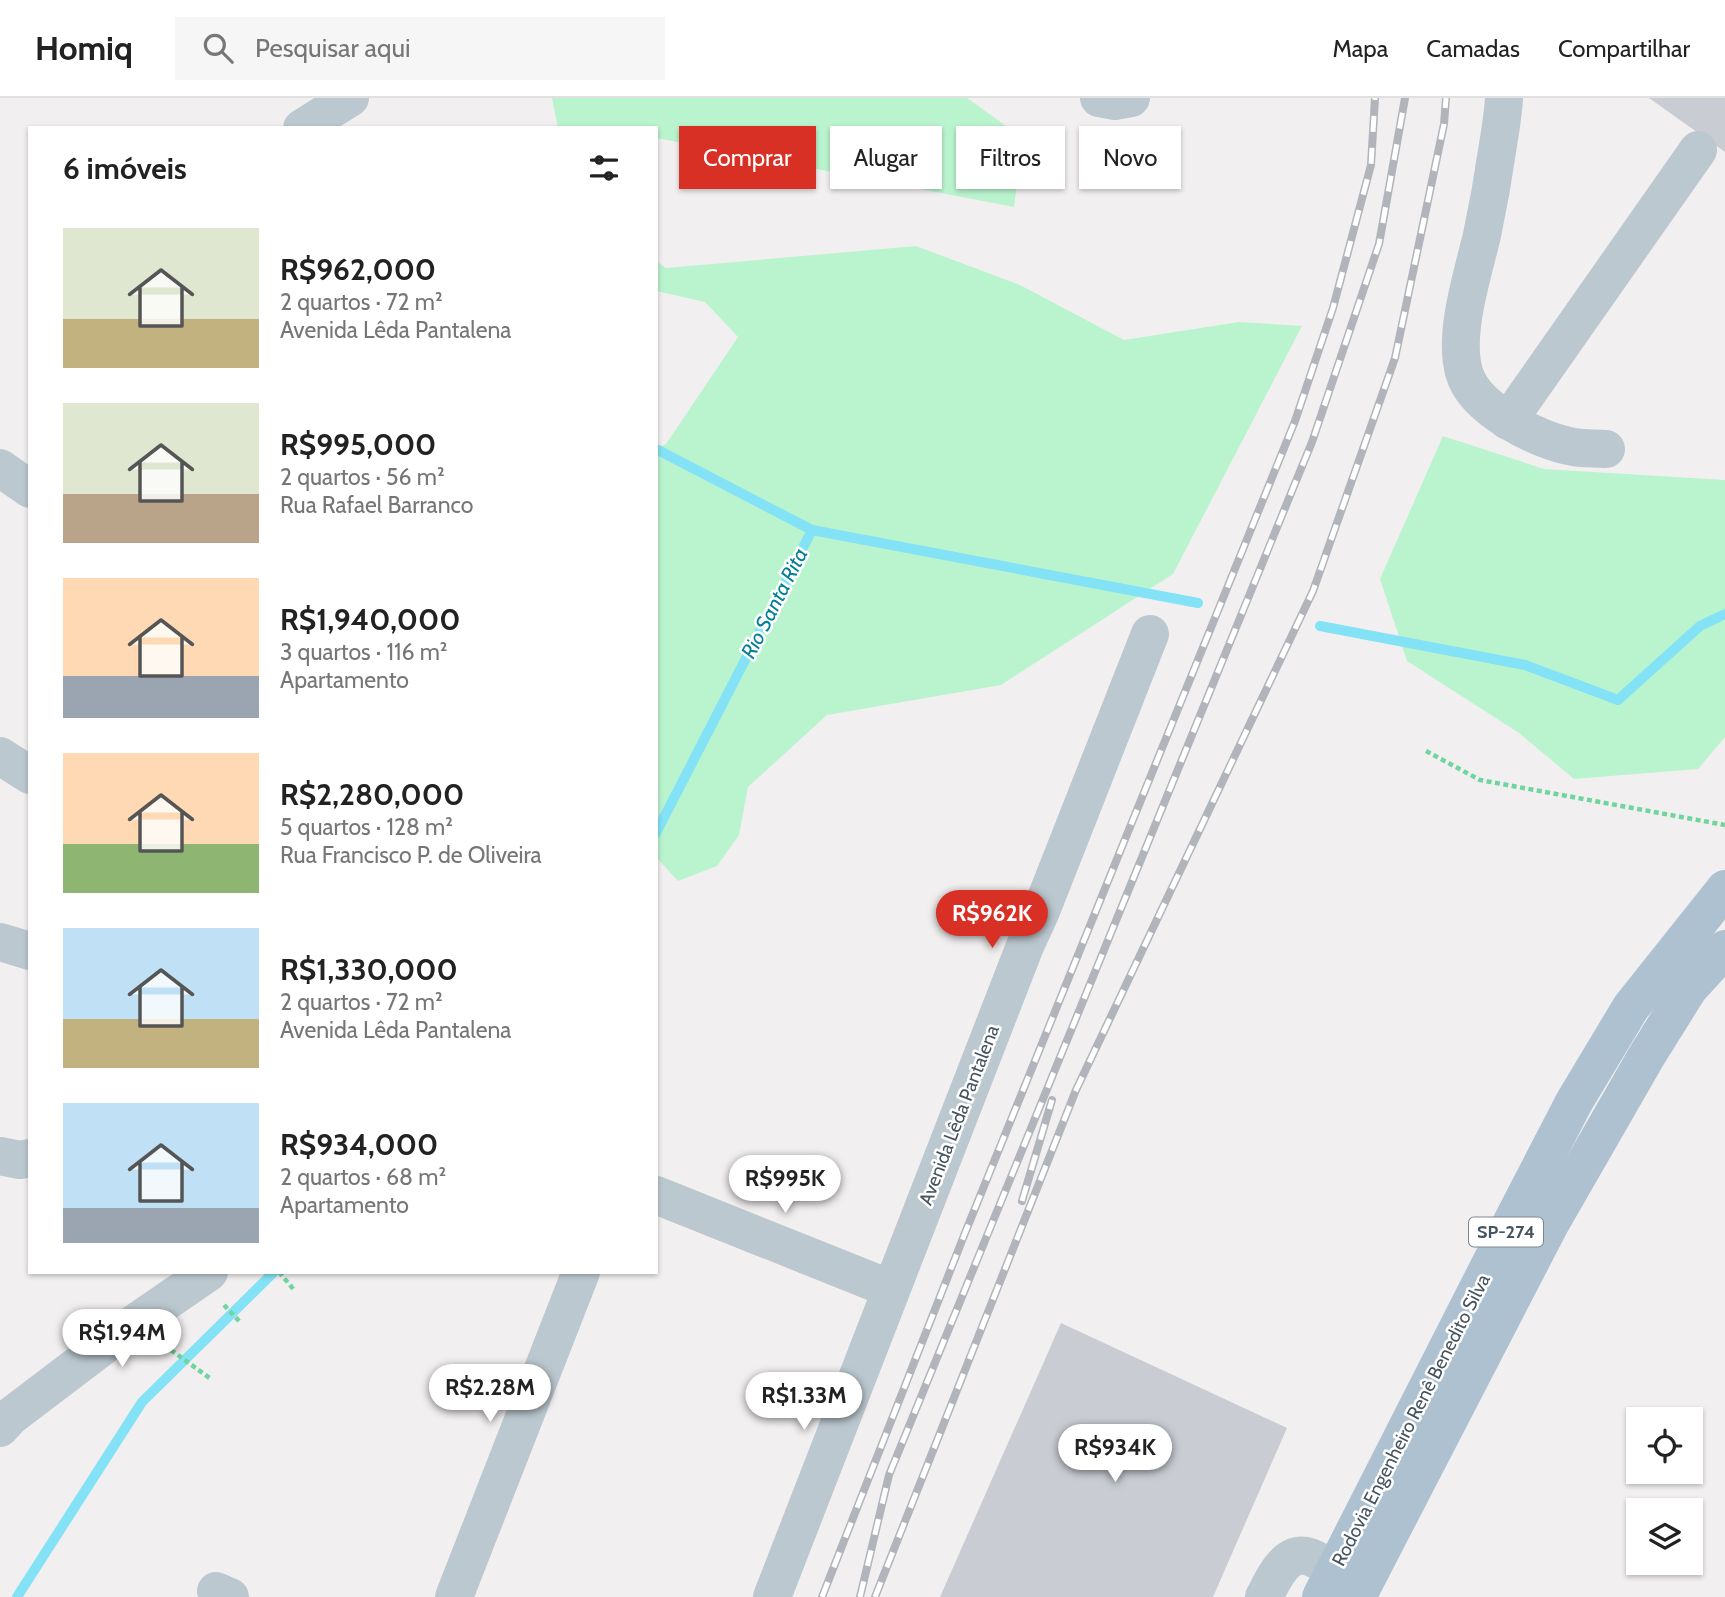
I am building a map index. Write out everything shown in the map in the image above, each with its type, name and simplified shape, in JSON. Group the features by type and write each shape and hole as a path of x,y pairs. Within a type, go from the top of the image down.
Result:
{"main road":[{"name":"Rodovia Engenheiro Renê Benedito Silva","path":"1338,1588 1501,1243 1574,1102 1632,1007 1725,888"},
{"name":"Rodovia Engenheiro Renê Benedito Silva","path":"1338,1588 1646,1057 1689,988 1725,949"}],"street":[{"path":"305,126 350,98"},
{"path":"1099,98 1131,98"},
{"path":"1504,98 1490,200 1465,307 1460,350 1464,373 1485,405 1508,421 1574,447 1606,449"},
{"path":"1508,421 1698,150"},
{"path":"0,468 28,488"},
{"name":"Avenida Lêda Pantalena","path":"772,1597 1025,946 1150,634"},
{"path":"0,756 28,774"},
{"path":"0,942 28,950"},
{"path":"0,1156 20,1160 28,1158"},
{"path":"658,1196 891,1289"},
{"path":"0,1428 11,1416 108,1343 206,1274"},
{"path":"454,1597 580,1274"},
{"path":"1264,1597 1280,1568 1294,1556 1308,1556 1338,1588"}],"path":[{"path":"1426,751 1480,780 1725,825"},
{"path":"281,1274 295,1291"},
{"path":"165,1347 211,1379"}],"green space":[{"path":"552,98 967,98 1006,126 956,126 956,189 1016,189 1014,207 921,189 942,189 942,126 830,126 830,172 816,169 816,126 679,126 679,142 658,138 658,126 558,126"},
{"path":"916,246 1020,285 1124,340 1239,322 1302,326 1173,574 1001,685 827,715 748,787 739,835 717,866 678,881 658,859 658,448 666,444 738,337 705,302 658,291 658,262 666,268"},
{"path":"1443,436 1544,469 1725,480 1725,737 1698,769 1574,779 1519,733 1407,661 1380,579"}],"building":[{"path":"1649,98 1725,98 1725,152"},
{"path":"1061,1323 1287,1428 1213,1597 940,1597"}],"waterway":[{"name":"Rio Santa Rita","path":"658,450 812,530 658,829"},
{"path":"812,530 1198,603"},
{"path":"1320,626 1525,665 1618,700 1700,626 1725,614"},
{"path":"17,1597 142,1402 272,1274"}],"railway":[{"path":"822,1597 965,1233 1295,421 1333,308 1371,165 1375,98"},
{"path":"860,1597 889,1475 1312,442 1379,244 1405,98"},
{"path":"875,1597 1076,1090 1313,591 1395,358 1444,124 1446,98"},
{"path":"1022,1201 1052,1100"}]}
